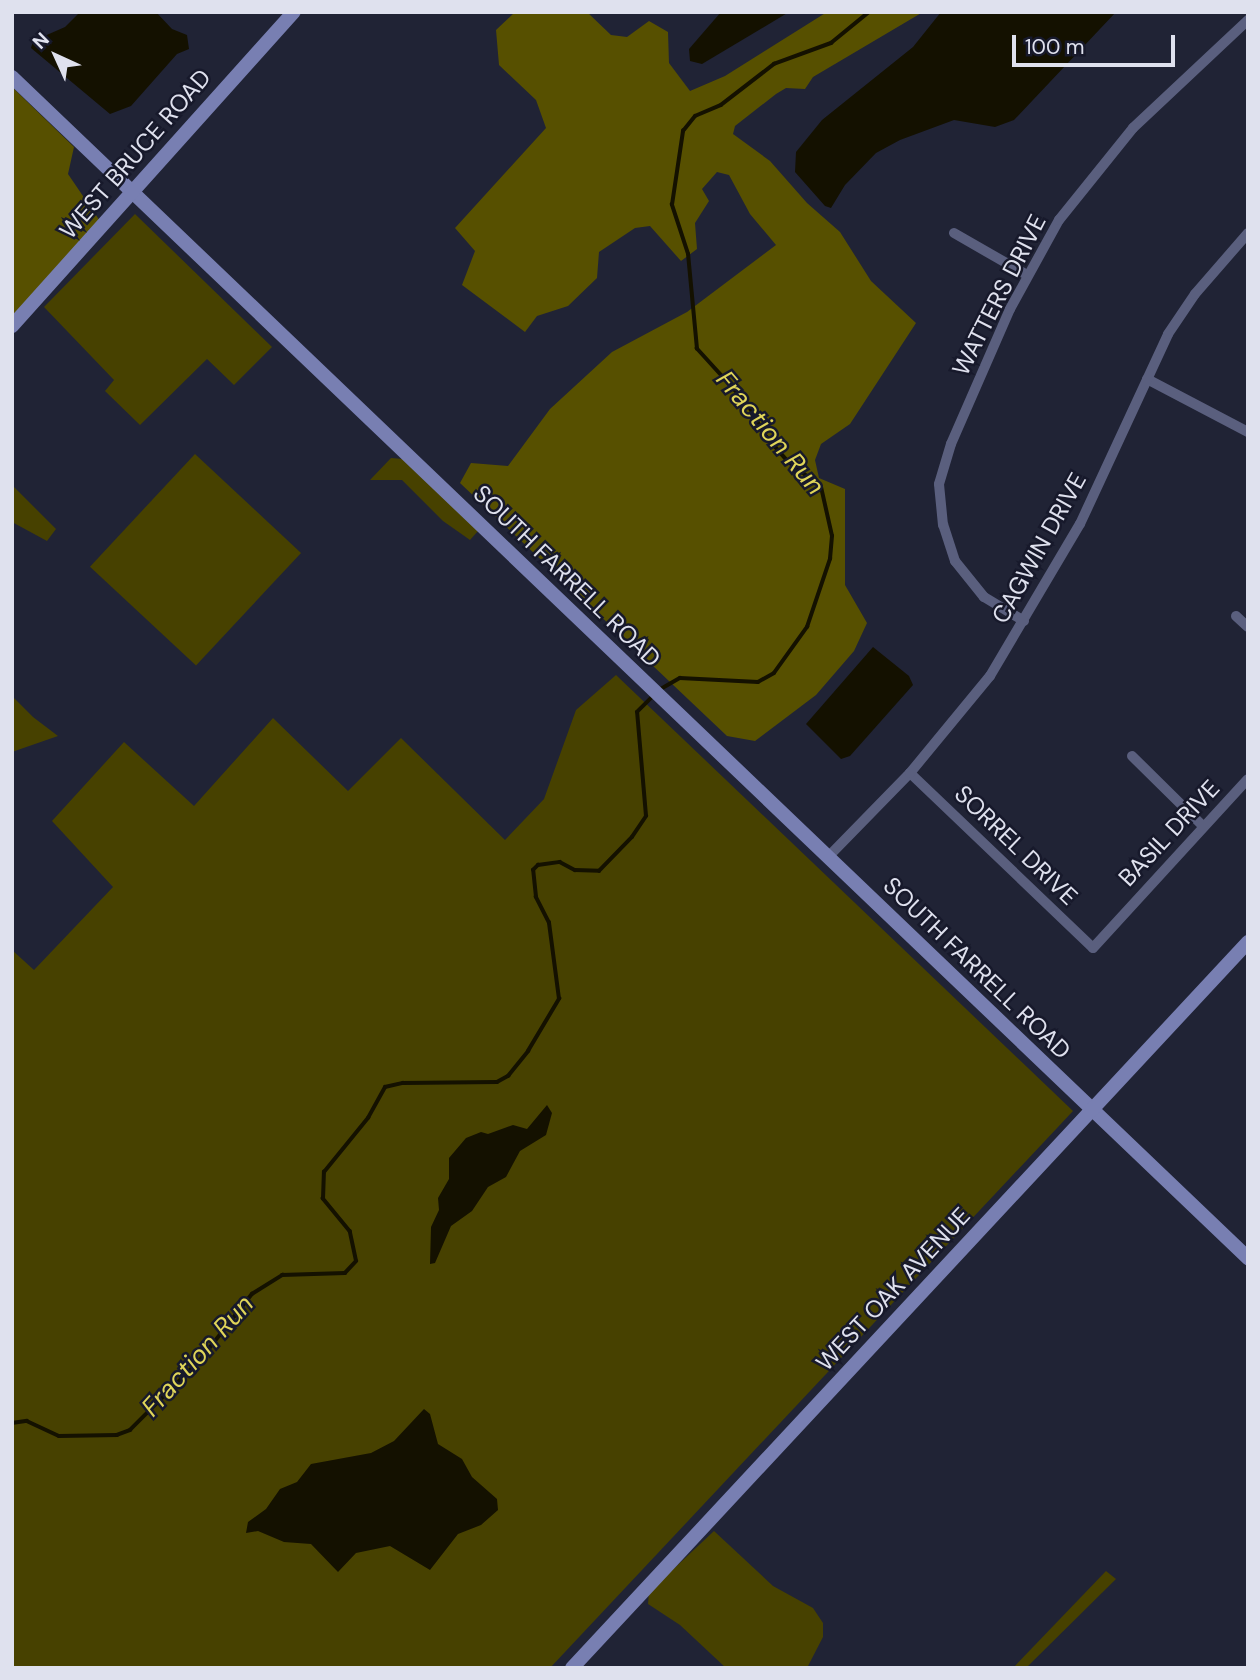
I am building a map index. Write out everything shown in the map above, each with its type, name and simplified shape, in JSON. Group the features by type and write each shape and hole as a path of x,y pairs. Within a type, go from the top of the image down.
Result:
{"street":[{"name":"WEST BRUCE ROAD","path":"12,326 294,12"},
{"name":"WATTERS DRIVE","path":"1024,621 984,597 955,561 943,525 939,484 951,444 1027,275 1059,220 1133,128 1248,20"},
{"name":"SOUTH FARRELL ROAD","path":"12,77 1248,1258"},
{"path":"954,233 1027,275"},
{"name":"CAGWIN DRIVE","path":"828,857 910,773 965,710 1024,621 1080,524 1168,334 1195,294 1248,233"},
{"path":"1147,379 1248,432"},
{"path":"1236,616 1248,627"},
{"path":"1132,756 1203,826"},
{"name":"SORREL DRIVE","path":"910,773 1093,947"},
{"name":"BASIL DRIVE","path":"1093,947 1248,779"},
{"name":"WEST OAK AVENUE","path":"572,1668 1090,1108 1248,942"}],"shaded area":[{"path":"80,12 156,12 172,29 187,35 189,49 177,54 131,106 110,114 31,48 33,41 65,27"},
{"path":"515,12 587,12 611,35 627,37 649,21 668,32 669,63 690,91 725,76 827,12 923,12 813,77 805,89 786,88 776,94 735,126 733,134 770,161 807,203 840,232 871,281 916,323 850,424 821,444 815,460 819,478 845,489 845,585 867,623 854,651 816,695 755,741 727,736 460,483 471,463 508,466 550,409 612,352 687,312 776,245 750,214 729,175 717,172 702,189 709,201 695,223 697,249 681,261 650,226 635,228 599,252 597,278 568,306 537,316 525,332 462,285 475,251 455,228 546,128 536,100 499,65 496,30"},
{"path":"721,12 789,12 702,64 690,61 689,49"},
{"path":"941,12 1116,12 1014,120 995,127 954,120 900,140 876,153 845,185 831,208 825,206 795,172 796,152 822,120 913,47"},
{"path":"12,87 74,147 68,174 100,221 12,319"},
{"path":"135,214 272,347 234,385 207,359 140,425 105,391 114,380 44,307"},
{"path":"195,454 301,553 196,666 90,567"},
{"path":"391,458 403,459 478,531 470,540 443,521 402,480 370,480"},
{"path":"12,485 56,529 47,541 12,522"},
{"path":"873,647 909,676 913,685 850,756 841,759 806,724"},
{"path":"616,675 1073,1111 550,1668 12,1668 12,950 34,970 113,887 52,821 124,742 194,806 273,718 348,791 401,738 505,840 544,799 576,710"},
{"path":"12,696 33,717 58,736 12,752"},
{"path":"547,1105 552,1113 546,1135 520,1151 506,1177 488,1187 472,1211 451,1226 435,1263 430,1264 431,1227 439,1210 438,1198 449,1179 449,1158 466,1138 481,1132 488,1134 513,1125 527,1129"},
{"path":"424,1409 430,1414 438,1444 462,1459 472,1477 497,1499 498,1510 481,1525 458,1534 430,1570 390,1546 356,1553 338,1572 311,1544 284,1542 258,1531 246,1533 248,1522 266,1509 280,1489 297,1482 311,1464 371,1453 394,1441"},
{"path":"714,1531 773,1586 813,1608 823,1623 823,1637 807,1668 726,1668 680,1625 648,1604 649,1592"},
{"path":"1106,1571 1116,1579 1026,1668 1013,1668"}],"waterway":[{"name":"Fraction Run","path":"659,690 680,678 758,682 774,673 807,627 830,559 832,536 821,487 788,462 764,434 748,405 697,349 688,254 672,205 683,131 695,116 721,105 774,64 831,43 869,12"},
{"name":"Fraction Run","path":"12,1423 27,1421 59,1436 117,1435 130,1430 200,1360 252,1294 282,1275 345,1273 356,1261 350,1232 323,1199 324,1172 368,1118 385,1087 403,1083 497,1082 508,1076 528,1051 559,999 549,923 536,897 533,870 538,865 560,862 575,870 599,871 632,837 646,816 637,712 653,696"}]}
